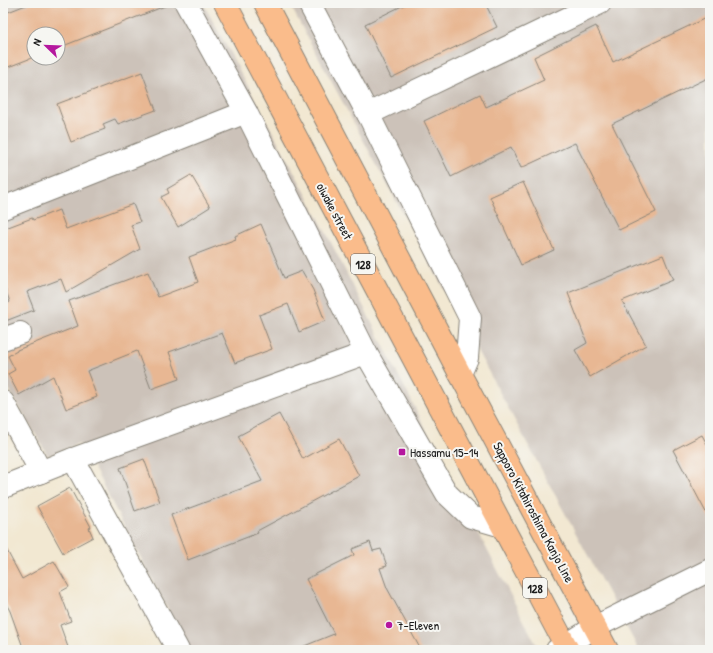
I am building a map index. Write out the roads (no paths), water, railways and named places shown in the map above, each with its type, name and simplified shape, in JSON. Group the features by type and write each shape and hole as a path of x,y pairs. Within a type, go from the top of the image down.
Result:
{"main road":[{"name":"oiwake street","path":"225,3 502,526"},
{"name":"128","path":"265,3 460,374"},
{"name":"Sapporo Kitahiroshima Kanjo Line","path":"460,374 607,650"},
{"name":"128","path":"502,526 563,649"}],"street":[{"path":"186,3 246,112 366,353 447,494 471,517 502,526"},
{"path":"308,3 368,114 470,318 467,358 460,374"},
{"path":"368,114 600,3"},
{"path":"3,208 246,112"},
{"path":"3,487 73,459 366,353"},
{"path":"3,402 41,472"},
{"path":"73,459 178,650"},
{"path":"563,649 595,627 710,570"}],"place":[{"name":"Hassamu 15-14","path":"402,452"},
{"name":"7-Eleven","path":"389,625"}]}
